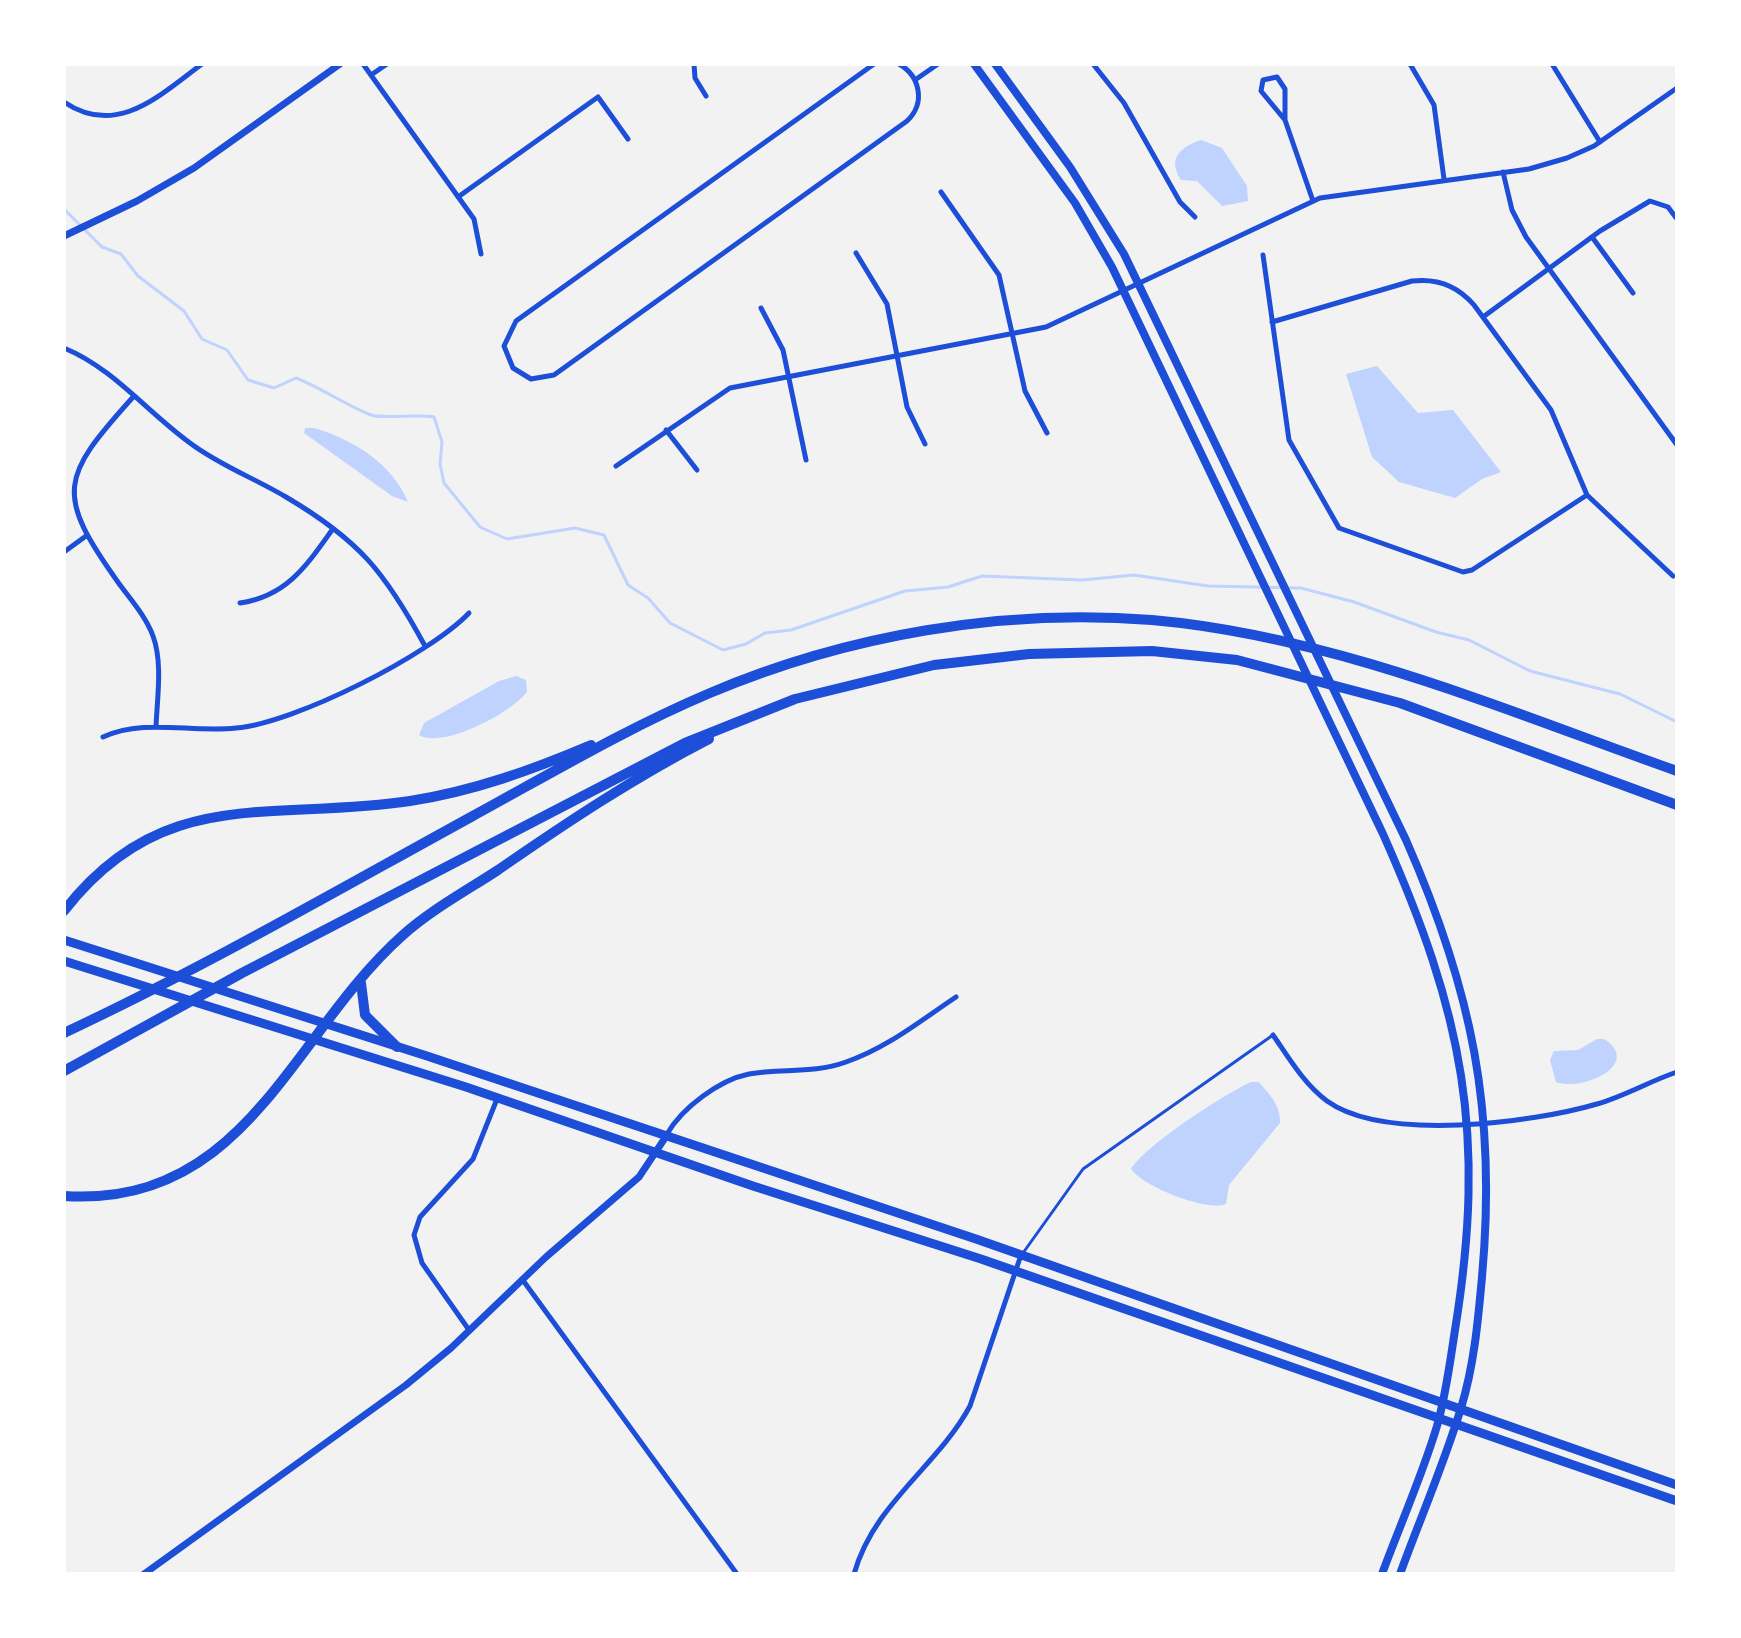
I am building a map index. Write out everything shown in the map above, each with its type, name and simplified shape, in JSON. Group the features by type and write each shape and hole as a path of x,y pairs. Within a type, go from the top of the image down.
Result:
{"highway":[{"path":"64,911 89,880 124,854 181,824 236,811 387,803 454,793 538,768 784,665 894,637 1019,620 1133,619 1299,645 1398,673 1677,771"},
{"path":"64,1071 159,1016 685,743 805,696 910,669 994,657 1152,651 1237,660 1400,703 1677,805"},
{"path":"64,1196 131,1190 179,1173 204,1159 251,1121 380,956 405,933 578,815 685,752 805,696"},
{"path":"64,1033 207,962 659,716"},
{"path":"361,982 365,1015 397,1047"}],"main road":[{"path":"974,64 1131,286 1266,548 1426,885 1444,931 1471,1028 1485,1121 1488,1179 1484,1253 1474,1347 1461,1409 1400,1574"},
{"path":"995,64 1094,201 1245,542 1408,888 1432,950 1454,1029 1468,1123 1469,1238 1439,1418 1382,1574"},
{"path":"64,940 397,1047 1021,1255 1677,1485"},
{"path":"64,961 497,1098 1016,1271 1677,1501"}],"street":[{"path":"64,102 90,115 125,115 146,105 202,64"},
{"path":"64,236 194,168 340,64"},
{"path":"363,64 477,227 481,254"},
{"path":"371,75 387,64"},
{"path":"694,64 695,78 706,96"},
{"path":"874,64 516,321 505,342 511,364 531,379 556,374 907,121 919,101 912,75 899,64"},
{"path":"912,75 916,64"},
{"path":"912,75 938,64"},
{"path":"1093,64 1124,103 1180,202 1195,217"},
{"path":"1410,64 1434,105 1444,179"},
{"path":"1552,64 1600,142"},
{"path":"1285,120 1261,91 1263,80 1269,76 1277,77 1283,84 1285,120 1313,201"},
{"path":"616,466 721,391 1057,323 1313,201 1554,163 1600,142 1677,88"},
{"path":"458,197 598,97 628,139"},
{"path":"1503,172 1515,218 1677,445"},
{"path":"941,192 996,267 1026,395 1047,433"},
{"path":"1483,317 1592,237 1650,201 1668,207 1677,219"},
{"path":"1592,237 1633,293"},
{"path":"856,253 887,304 907,407 925,444"},
{"path":"1263,255 1290,443 1331,520 1343,531 1467,571 1587,495"},
{"path":"1272,322 1425,280 1458,290 1483,317 1551,410 1587,495 1676,577"},
{"path":"761,308 780,340 806,460"},
{"path":"64,348 97,363 199,449 285,496 380,569 425,646"},
{"path":"134,396 94,442 78,470 75,502 86,536 152,633 157,658 156,727"},
{"path":"666,430 697,470"},
{"path":"240,603 269,596 291,582 332,530"},
{"path":"64,552 86,536"},
{"path":"103,737 130,728 237,728 283,719 319,704 448,633 469,613"},
{"path":"144,1574 406,1385 470,1331 522,1279 639,1177 689,1108 727,1082 752,1073 799,1073 841,1064 876,1051 956,997"},
{"path":"1273,1035 1311,1087 1350,1114 1405,1126 1468,1123 1589,1106 1677,1072"},
{"path":"470,1331 422,1263 414,1235 420,1217 473,1159 497,1098"},
{"path":"854,1574 866,1541 886,1509 957,1427 970,1406 1021,1255"},
{"path":"522,1279 737,1574"}],"lane":[{"path":"1021,1255 1083,1169 1273,1035"}],"water":[{"path":"1201,140 1222,148 1247,186 1248,201 1222,206 1197,181 1181,180 1175,166 1178,155 1187,146"},
{"path":"1377,366 1418,413 1453,410 1501,472 1482,479 1455,498 1399,482 1372,457 1346,374"},
{"path":"305,428 314,428 369,454 392,476 408,502 392,496 304,433"},
{"path":"516,676 526,680 527,692 507,710 460,733 430,738 419,735 424,723 499,681"},
{"path":"1597,1039 1604,1039 1614,1048 1617,1058 1613,1066 1605,1074 1580,1083 1556,1082 1550,1060 1554,1051 1578,1050"},
{"path":"1251,1082 1259,1082 1271,1096 1279,1111 1280,1123 1229,1185 1226,1204 1204,1204 1175,1196 1148,1183 1131,1169 1169,1134"}],"waterway":[{"path":"64,209 102,247 121,254 138,276 184,311 202,339 227,350 248,380 274,388 296,378 371,415 434,417 442,442 440,464 444,483 480,527 507,539 575,528 604,535 628,585 648,598 670,623 723,650 746,644 765,633 791,630 905,591 948,587 982,576 1082,580 1134,575 1208,586 1301,588 1354,602 1436,632 1469,640 1530,671 1620,694 1677,722"}]}
